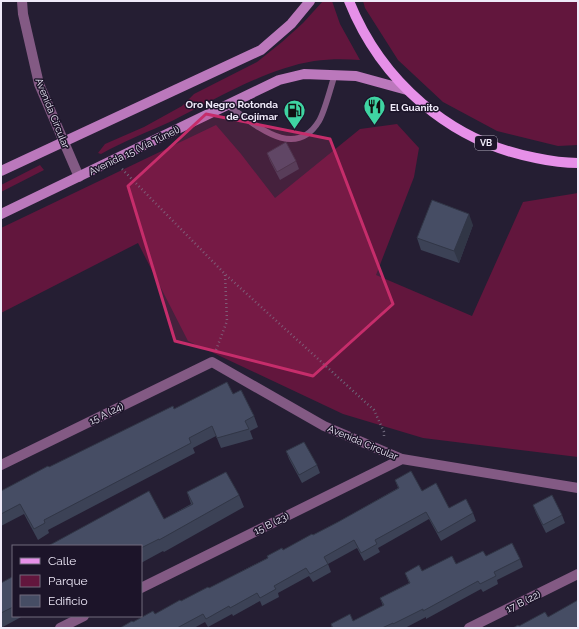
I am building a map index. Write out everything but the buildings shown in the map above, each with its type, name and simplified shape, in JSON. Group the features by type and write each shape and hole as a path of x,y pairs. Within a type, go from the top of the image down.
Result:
{"main road":[{"path":"1,172 261,50 291,24 310,1"},
{"name":"VB","path":"349,1 370,44 384,63 407,90 436,115 479,140 502,149 550,161 578,163"},
{"name":"Avenida 15 (Vía Túnel)","path":"1,214 279,80 304,74 335,74 356,76 407,90"}],"street":[{"name":"Avenida Circular","path":"22,1 23,14 39,84 79,177"},
{"name":"Avenida Circular","path":"212,362 324,426 402,459 578,488"},
{"name":"15 A (24)","path":"1,465 212,362"},
{"name":"15 B (23)","path":"142,588 402,459"},
{"name":"17 B (22)","path":"469,628 578,574"},
{"path":"60,628 82,617"}],"lane":[{"path":"227,105 272,135 292,140 307,136 320,120 335,74"}],"path":[{"path":"113,161 225,274 374,410 384,432 383,451"},
{"path":"212,362 227,321 225,274"}],"highlighted area":[{"path":"206,114 330,139 393,304 313,376 175,341 128,186"}],"green space":[{"path":"323,1 332,1 340,24 360,60 337,59 314,61 277,71 223,94 172,121 101,154 98,153 105,144 144,127 182,106 194,94 257,62 303,23"},
{"path":"363,1 578,1 578,145 558,146 497,131 443,102 398,60 365,8"},
{"path":"397,124 419,148 414,177 376,275 472,316 523,202 578,193 578,457 423,438 343,414 188,341 138,243 1,313 1,228 216,125 241,154 275,198 360,129"},
{"path":"40,165 44,170 1,192 1,185"}],"place":[{"name":"El Guanito","path":"375,126"},
{"name":"Oro Negro Rotonda de Cojímar","path":"294,130"}]}
